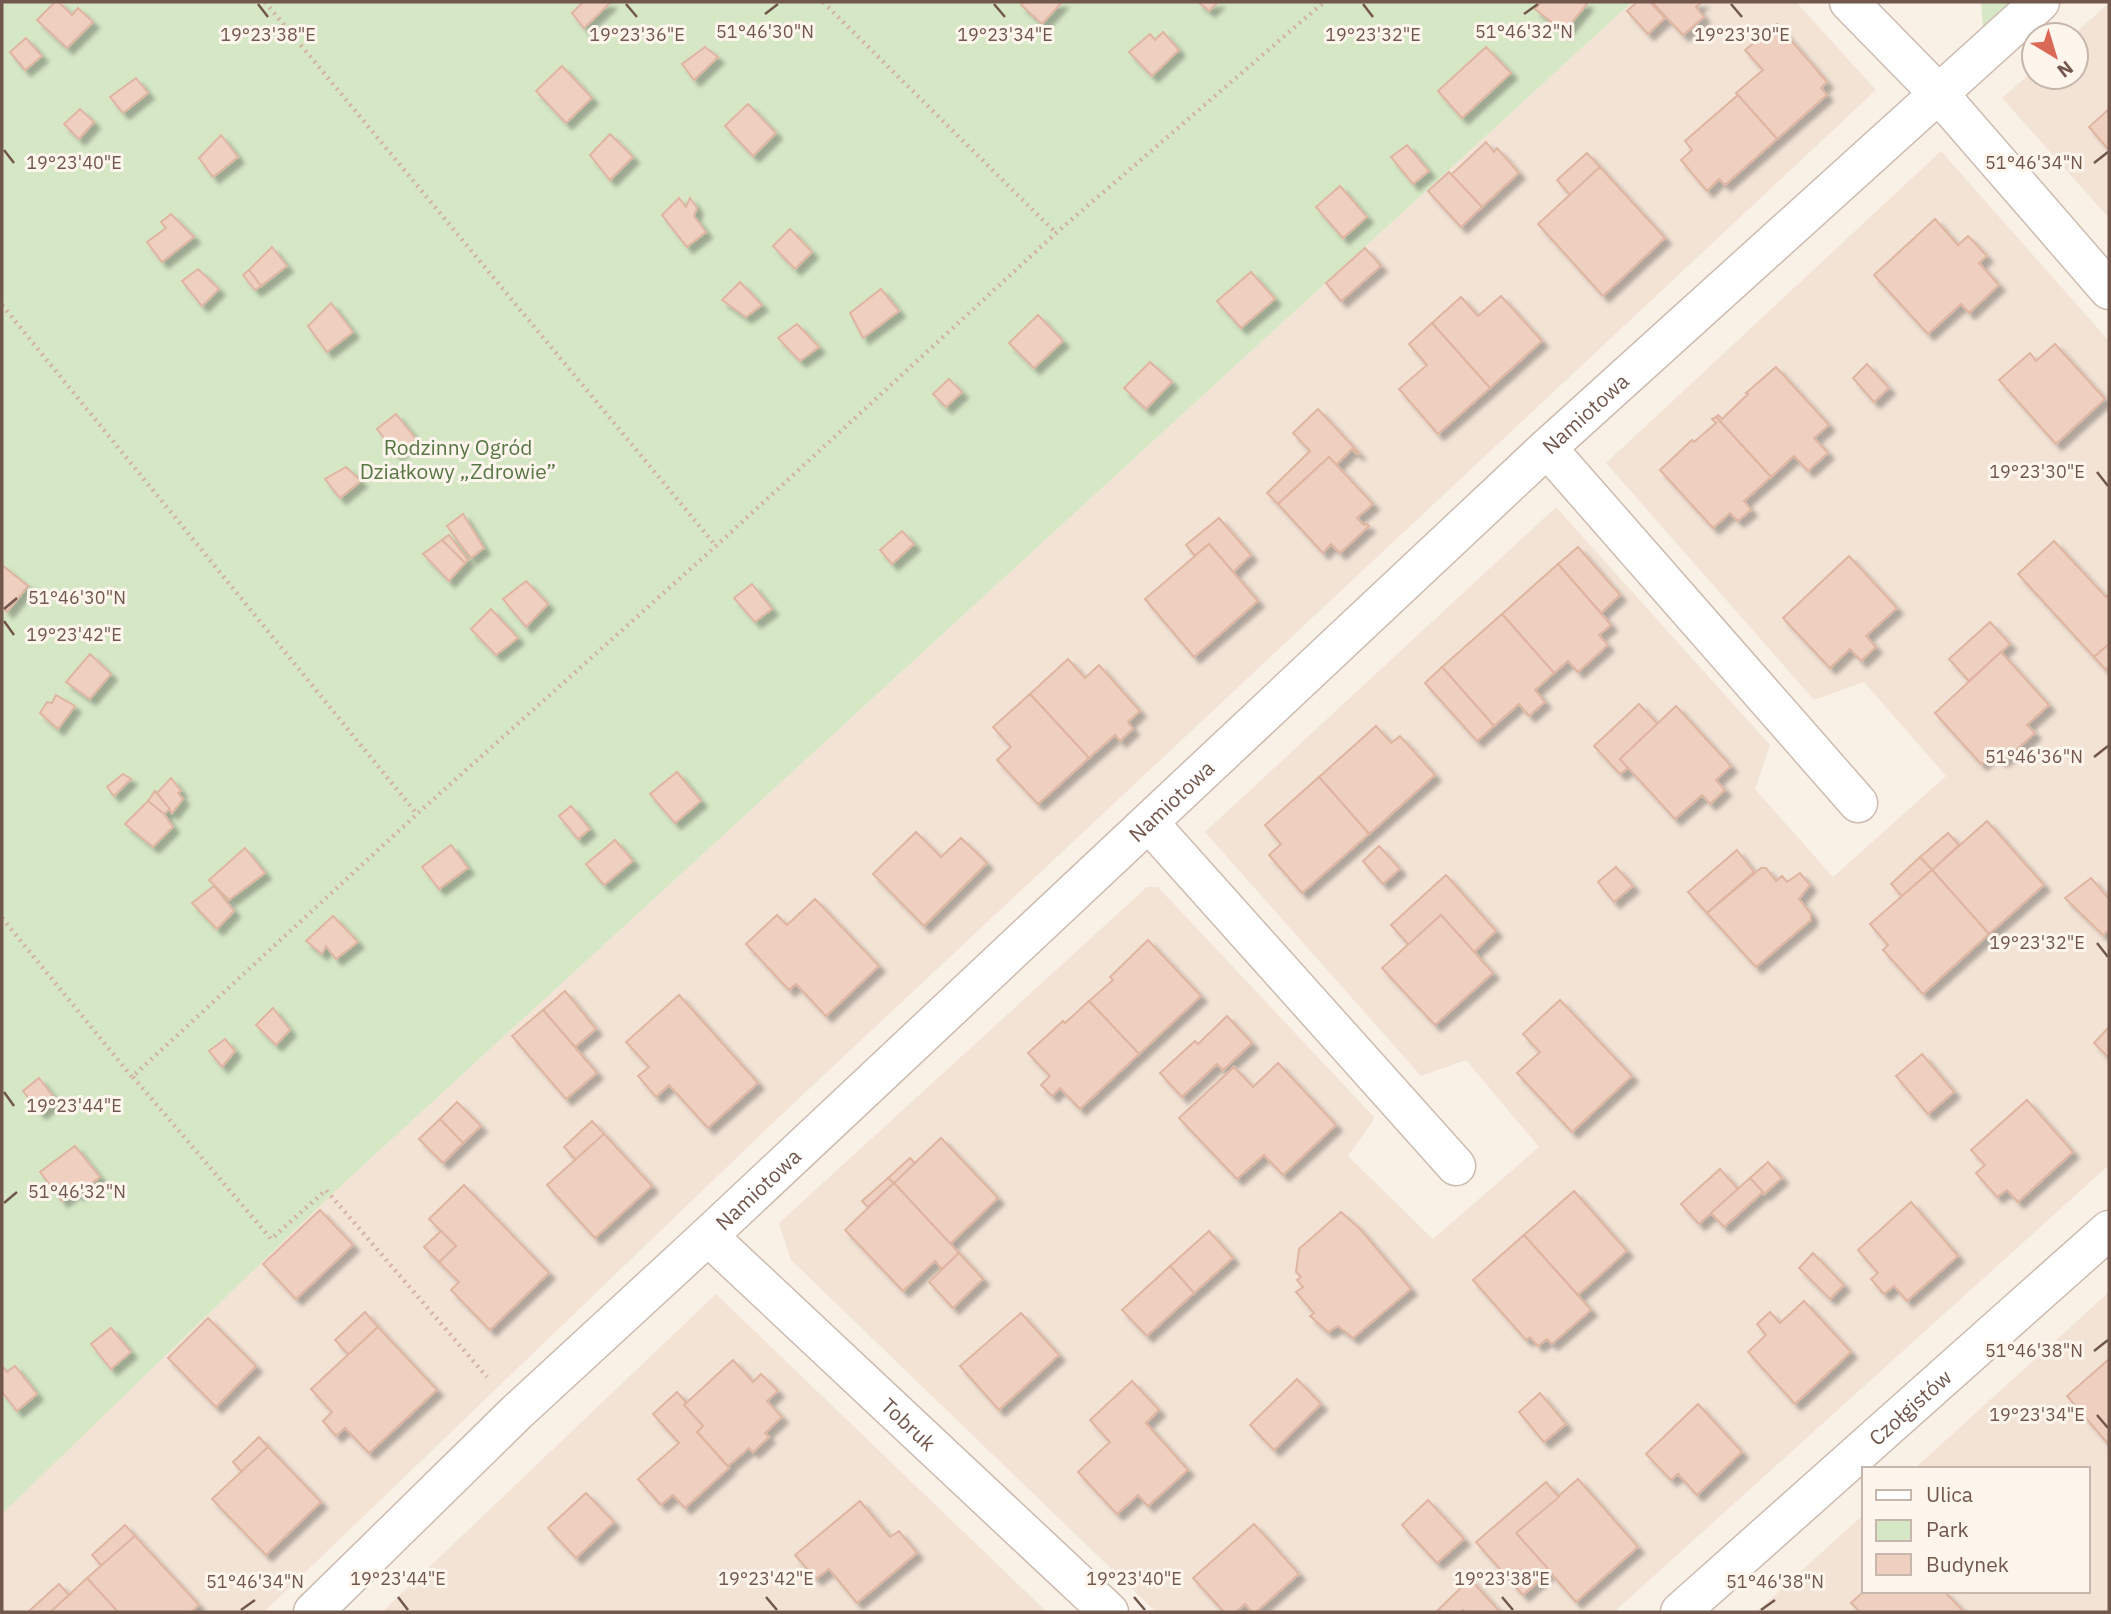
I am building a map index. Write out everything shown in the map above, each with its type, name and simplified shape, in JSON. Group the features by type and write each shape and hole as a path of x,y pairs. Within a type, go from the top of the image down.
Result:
{"street":[{"path":"1849,2 1938,93 2109,290"},
{"name":"Namiotowa","path":"313,1612 517,1412 1547,449 2040,2"},
{"path":"1547,449 1858,803"},
{"path":"1149,823 1456,1166"},
{"name":"Czołgistów","path":"1680,1612 2109,1230"},
{"name":"Tobruk","path":"708,1236 1109,1612"}],"path":[{"path":"265,2 716,546"},
{"path":"823,2 1056,233"},
{"path":"132,1077 1056,233 1324,2"},
{"path":"2,306 417,814"},
{"path":"2,918 132,1077 271,1239 326,1190 517,1412"}],"shaded area":[{"path":"1632,2 1796,2 1876,90 778,1118 264,1612 2,1612 2,1513 331,1195"},
{"path":"2109,3 2109,218 2002,98 2020,82 2020,91 2090,91 2089,21"},
{"path":"1941,151 2109,341 2109,1165 1614,1612 1156,1612 791,1260 779,1223 1147,887 1158,887 1375,1118 1348,1156 1433,1239 1539,1147 1466,1060 1421,1076 1205,832 1556,507 1770,745 1755,789 1833,877 1946,776 1864,682 1814,700 1606,463"},
{"path":"2109,1292 2109,1612 1756,1612 1862,1516 1862,1593 2090,1593 2090,1467 1916,1467"},
{"path":"716,1294 1047,1612 382,1612"}],"green space":[{"name":"Rodzinny Ogród Działkowy „Zdrowie”","path":"2,2 1632,2 331,1195 2,1514"},
{"path":"1981,2 2010,2 1983,27"}],"building":[{"path":"55,2 59,2 72,15 78,8 93,22 67,48 37,20"},
{"path":"583,2 610,3 584,28 572,13"},
{"path":"1024,2 1062,2 1042,24 1021,5"},
{"path":"1198,2 1218,2 1209,11"},
{"path":"1541,2 1587,4 1564,32 1535,9"},
{"path":"1637,2 1650,2 1665,18 1648,34 1627,11"},
{"path":"1652,2 1702,2 1696,7 1704,17 1683,35"},
{"path":"1777,24 1827,82 1821,88 1827,95 1777,139 1736,93 1763,70 1745,50"},
{"path":"1163,32 1179,50 1152,76 1129,52 1150,34 1155,40"},
{"path":"26,38 42,56 25,70 10,52"},
{"path":"705,47 718,57 694,80 682,64"},
{"path":"1486,47 1511,73 1462,118 1438,91"},
{"path":"562,66 592,98 566,123 536,91"},
{"path":"136,78 148,93 123,113 110,97"},
{"path":"1738,95 1777,139 1725,185 1719,179 1707,191 1681,160 1692,150 1685,141"},
{"path":"748,104 776,133 753,156 725,126"},
{"path":"80,109 94,122 79,139 64,124"},
{"path":"2109,109 2109,150 2089,127"},
{"path":"610,134 633,157 610,180 590,155"},
{"path":"221,135 238,157 213,177 199,158"},
{"path":"1486,142 1494,152 1497,148 1519,173 1482,207 1451,175"},
{"path":"1407,145 1429,171 1413,184 1391,157"},
{"path":"1587,153 1600,167 1570,195 1557,180"},
{"path":"1600,167 1665,238 1603,296 1538,224"},
{"path":"1449,172 1482,207 1461,227 1428,191"},
{"path":"1340,186 1367,217 1343,238 1316,207"},
{"path":"679,198 686,207 690,198 697,208 694,216 706,232 687,247 662,215"},
{"path":"171,214 194,237 162,262 147,242 166,228 161,222"},
{"path":"1935,219 1958,245 1968,236 1987,256 1979,263 1999,285 1969,313 1961,304 1928,334 1874,275"},
{"path":"790,229 812,252 795,269 773,246"},
{"path":"272,247 287,266 261,286 249,270"},
{"path":"1365,248 1381,266 1341,301 1326,283"},
{"path":"198,269 219,289 202,306 182,281"},
{"path":"249,270 261,286 255,290 243,275"},
{"path":"1251,272 1275,299 1241,328 1217,301"},
{"path":"740,282 762,305 746,317 722,300"},
{"path":"881,289 899,311 863,338 850,313"},
{"path":"1501,296 1542,341 1490,388 1432,323 1461,297 1478,316"},
{"path":"331,303 353,332 327,352 308,326"},
{"path":"1038,315 1063,341 1034,368 1009,343"},
{"path":"1432,323 1490,388 1438,434 1399,389 1427,365 1409,344"},
{"path":"797,324 819,347 800,361 778,338"},
{"path":"2055,344 2105,399 2056,444 1999,380 2030,353 2036,361"},
{"path":"1150,362 1172,382 1146,409 1124,388"},
{"path":"1867,364 1889,388 1874,402 1853,378"},
{"path":"1776,367 1829,425 1814,438 1828,453 1808,471 1794,456 1771,477 1716,417 1718,415 1722,419"},
{"path":"949,379 962,392 946,407 933,394"},
{"path":"1318,409 1359,453 1352,449 1336,465 1329,457 1278,504 1267,493 1310,451 1293,433"},
{"path":"396,414 416,439 396,454 377,429"},
{"path":"1716,417 1771,477 1744,501 1751,510 1738,521 1730,513 1713,528 1660,470 1692,440 1694,442 1716,423 1712,419"},
{"path":"1329,457 1373,504 1357,518 1369,526 1340,553 1331,544 1323,553 1278,504"},
{"path":"346,467 361,481 340,498 325,479"},
{"path":"463,514 484,548 471,558 447,526"},
{"path":"1219,518 1251,555 1233,572 1209,544 1195,556 1186,545"},
{"path":"902,531 914,544 892,564 880,550"},
{"path":"449,535 468,560 465,563 442,540"},
{"path":"442,540 465,563 449,581 423,554"},
{"path":"2054,541 2106,597 2109,594 2109,644 2094,657 2018,574"},
{"path":"1209,544 1258,601 1194,657 1145,599"},
{"path":"1578,547 1620,595 1601,613 1558,564"},
{"path":"1849,556 1897,608 1866,636 1876,647 1861,661 1850,649 1830,668 1783,618"},
{"path":"1558,564 1611,625 1599,635 1608,645 1578,672 1568,661 1554,673 1502,614"},
{"path":"2,565 28,586 7,612 2,606"},
{"path":"526,581 548,604 526,627 503,599"},
{"path":"752,584 772,609 755,622 734,598"},
{"path":"491,609 518,638 496,655 471,629"},
{"path":"1502,614 1554,673 1535,690 1545,702 1529,716 1519,704 1494,726 1442,667"},
{"path":"1990,622 2010,644 1969,681 1949,659"},
{"path":"2109,644 2109,667 2106,670 2094,657"},
{"path":"2001,652 2049,705 2027,725 2035,733 2014,752 2001,761 1994,753 1981,764 1935,713"},
{"path":"90,654 111,674 90,699 66,682"},
{"path":"1068,659 1085,678 1099,665 1140,711 1128,722 1133,729 1120,741 1115,735 1089,758 1030,694"},
{"path":"1442,667 1494,726 1477,741 1425,683"},
{"path":"1030,694 1089,758 1038,804 997,760 1011,747 993,727"},
{"path":"56,695 75,706 58,729 40,713 47,702 52,703"},
{"path":"1639,704 1658,724 1620,759 1628,768 1620,774 1594,746"},
{"path":"1676,706 1731,766 1716,780 1725,790 1710,804 1702,795 1675,819 1620,759"},
{"path":"1376,726 1391,743 1400,736 1435,775 1369,834 1319,777"},
{"path":"677,772 701,801 675,823 650,794"},
{"path":"123,774 131,779 114,796 107,787"},
{"path":"1319,777 1369,834 1302,893 1269,855 1281,844 1265,825"},
{"path":"171,778 181,791 178,793 183,799 172,813 157,793"},
{"path":"155,791 170,809 164,814 148,801"},
{"path":"148,801 164,814 173,827 153,847 125,824"},
{"path":"571,806 590,829 578,839 559,816"},
{"path":"1987,821 2044,885 1989,934 1932,870"},
{"path":"916,832 941,857 961,838 987,863 924,926 873,874"},
{"path":"1948,833 1959,845 1932,870 1920,857"},
{"path":"615,840 633,861 604,885 586,864"},
{"path":"451,845 468,868 439,889 422,867"},
{"path":"1379,846 1400,869 1383,884 1363,861"},
{"path":"245,848 265,873 229,900 209,880"},
{"path":"1737,850 1754,872 1707,913 1688,892"},
{"path":"1920,857 1932,870 1902,896 1891,884"},
{"path":"1616,867 1633,886 1614,902 1598,882"},
{"path":"1761,868 1766,868 1776,881 1782,876 1787,882 1800,873 1810,885 1799,899 1811,914 1811,920 1756,967 1707,913"},
{"path":"1932,870 1989,934 1923,994 1883,950 1888,945 1870,924"},
{"path":"1446,875 1496,931 1474,952 1441,915 1409,945 1391,925"},
{"path":"2091,878 2109,899 2109,930 2103,935 2065,898"},
{"path":"214,886 234,911 217,929 192,903"},
{"path":"815,899 879,966 826,1016 796,984 789,990 746,944 777,915 787,925"},
{"path":"1441,915 1493,973 1435,1025 1382,968"},
{"path":"333,916 358,942 336,959 326,946 322,954 306,941"},
{"path":"1148,940 1201,996 1139,1054 1089,1001 1113,980 1110,977"},
{"path":"565,991 596,1029 575,1047 543,1010"},
{"path":"679,995 758,1083 708,1128 669,1085 656,1097 638,1076 649,1067 626,1042"},
{"path":"1560,1000 1632,1076 1572,1132 1517,1073 1540,1052 1523,1034"},
{"path":"1089,1001 1139,1054 1080,1109 1060,1088 1052,1096 1041,1085 1050,1076 1028,1053"},
{"path":"273,1008 290,1030 276,1045 256,1025"},
{"path":"543,1010 597,1073 566,1099 512,1036"},
{"path":"1227,1016 1252,1043 1223,1070 1217,1064 1182,1097 1160,1073 1195,1041 1198,1044"},
{"path":"2109,1027 2109,1058 2094,1043"},
{"path":"225,1039 235,1051 222,1067 209,1051"},
{"path":"1922,1054 1954,1092 1928,1114 1896,1076"},
{"path":"1278,1063 1336,1125 1283,1175 1264,1155 1237,1179 1179,1118 1234,1067 1253,1087"},
{"path":"39,1078 56,1100 40,1113 23,1091"},
{"path":"2027,1100 2073,1152 2018,1202 2007,1190 1997,1197 1976,1173 1985,1165 1971,1150"},
{"path":"457,1102 481,1126 463,1143 440,1119"},
{"path":"440,1119 463,1143 443,1163 419,1139"},
{"path":"592,1121 604,1134 576,1160 564,1147"},
{"path":"604,1134 652,1186 595,1238 547,1185"},
{"path":"941,1138 998,1198 950,1244 894,1183"},
{"path":"75,1146 100,1177 78,1194 75,1191 62,1201 40,1172"},
{"path":"910,1158 915,1163 894,1183 888,1178"},
{"path":"1768,1162 1782,1178 1764,1194 1750,1178"},
{"path":"1720,1169 1738,1189 1699,1224 1681,1204"},
{"path":"888,1178 894,1183 868,1207 862,1201"},
{"path":"1750,1178 1763,1192 1724,1227 1711,1213"},
{"path":"894,1183 959,1253 942,1269 935,1261 903,1291 845,1230"},
{"path":"464,1185 549,1273 490,1330 451,1290 459,1282 439,1262 456,1246 429,1219"},
{"path":"1574,1191 1627,1251 1578,1295 1524,1235"},
{"path":"1911,1202 1958,1256 1907,1301 1894,1286 1884,1294 1871,1279 1878,1273 1858,1250"},
{"path":"320,1210 353,1245 296,1299 263,1264"},
{"path":"1341,1212 1359,1228 1411,1289 1353,1338 1338,1326 1328,1332 1310,1316 1314,1313 1296,1292 1303,1287 1297,1280 1301,1277 1296,1272 1299,1249"},
{"path":"441,1231 456,1246 439,1262 424,1247"},
{"path":"1209,1231 1233,1258 1194,1293 1170,1266"},
{"path":"1524,1235 1591,1310 1552,1344 1547,1339 1538,1346 1530,1337 1526,1340 1473,1280"},
{"path":"959,1253 983,1279 953,1308 929,1282"},
{"path":"1813,1253 1844,1285 1830,1299 1799,1268"},
{"path":"1170,1266 1194,1293 1147,1336 1122,1310"},
{"path":"1804,1301 1851,1352 1795,1404 1748,1352 1766,1335 1757,1324 1770,1312 1780,1323"},
{"path":"365,1312 378,1327 349,1355 335,1340"},
{"path":"1021,1313 1059,1355 999,1410 960,1366"},
{"path":"208,1318 256,1366 216,1407 168,1358"},
{"path":"378,1327 437,1390 369,1453 345,1428 336,1436 323,1421 332,1412 311,1389"},
{"path":"111,1328 131,1352 111,1369 91,1344"},
{"path":"2109,1359 2109,1445 2067,1396"},
{"path":"733,1360 753,1382 761,1374 778,1391 767,1401 782,1417 765,1433 769,1437 753,1452 749,1448 728,1466 697,1432 703,1426 684,1405"},
{"path":"2,1366 7,1372 15,1366 37,1394 17,1411 2,1392"},
{"path":"1297,1379 1321,1404 1274,1450 1250,1425"},
{"path":"1132,1381 1159,1410 1146,1423 1188,1470 1148,1506 1138,1495 1117,1514 1078,1472 1110,1442 1090,1420"},
{"path":"677,1392 686,1402 684,1405 703,1426 697,1432 729,1468 685,1508 673,1495 661,1505 638,1479 679,1443 653,1414"},
{"path":"1540,1393 1566,1424 1544,1442 1519,1412"},
{"path":"1698,1404 1742,1452 1697,1495 1678,1474 1671,1480 1646,1454"},
{"path":"259,1437 268,1447 242,1472 233,1462"},
{"path":"268,1447 321,1502 266,1555 212,1499"},
{"path":"1578,1479 1638,1547 1576,1602 1516,1533"},
{"path":"1546,1482 1559,1497 1516,1533 1550,1571 1523,1595 1476,1542"},
{"path":"586,1493 614,1522 576,1558 548,1528"},
{"path":"1428,1500 1464,1539 1437,1563 1402,1525"},
{"path":"860,1501 890,1537 899,1531 917,1553 857,1603 829,1569 816,1579 795,1555"},
{"path":"1254,1524 1299,1574 1256,1612 1252,1612 1245,1604 1236,1612 1224,1612 1193,1578"},
{"path":"125,1525 135,1536 102,1566 92,1555"},
{"path":"135,1536 199,1605 191,1612 118,1612 87,1578"},
{"path":"87,1578 118,1612 50,1612 69,1595"},
{"path":"1470,1579 1500,1612 1436,1612"},
{"path":"59,1584 69,1595 50,1612 28,1612"},
{"path":"1862,1593 1946,1593 1964,1612 1860,1612 1851,1603"}]}
